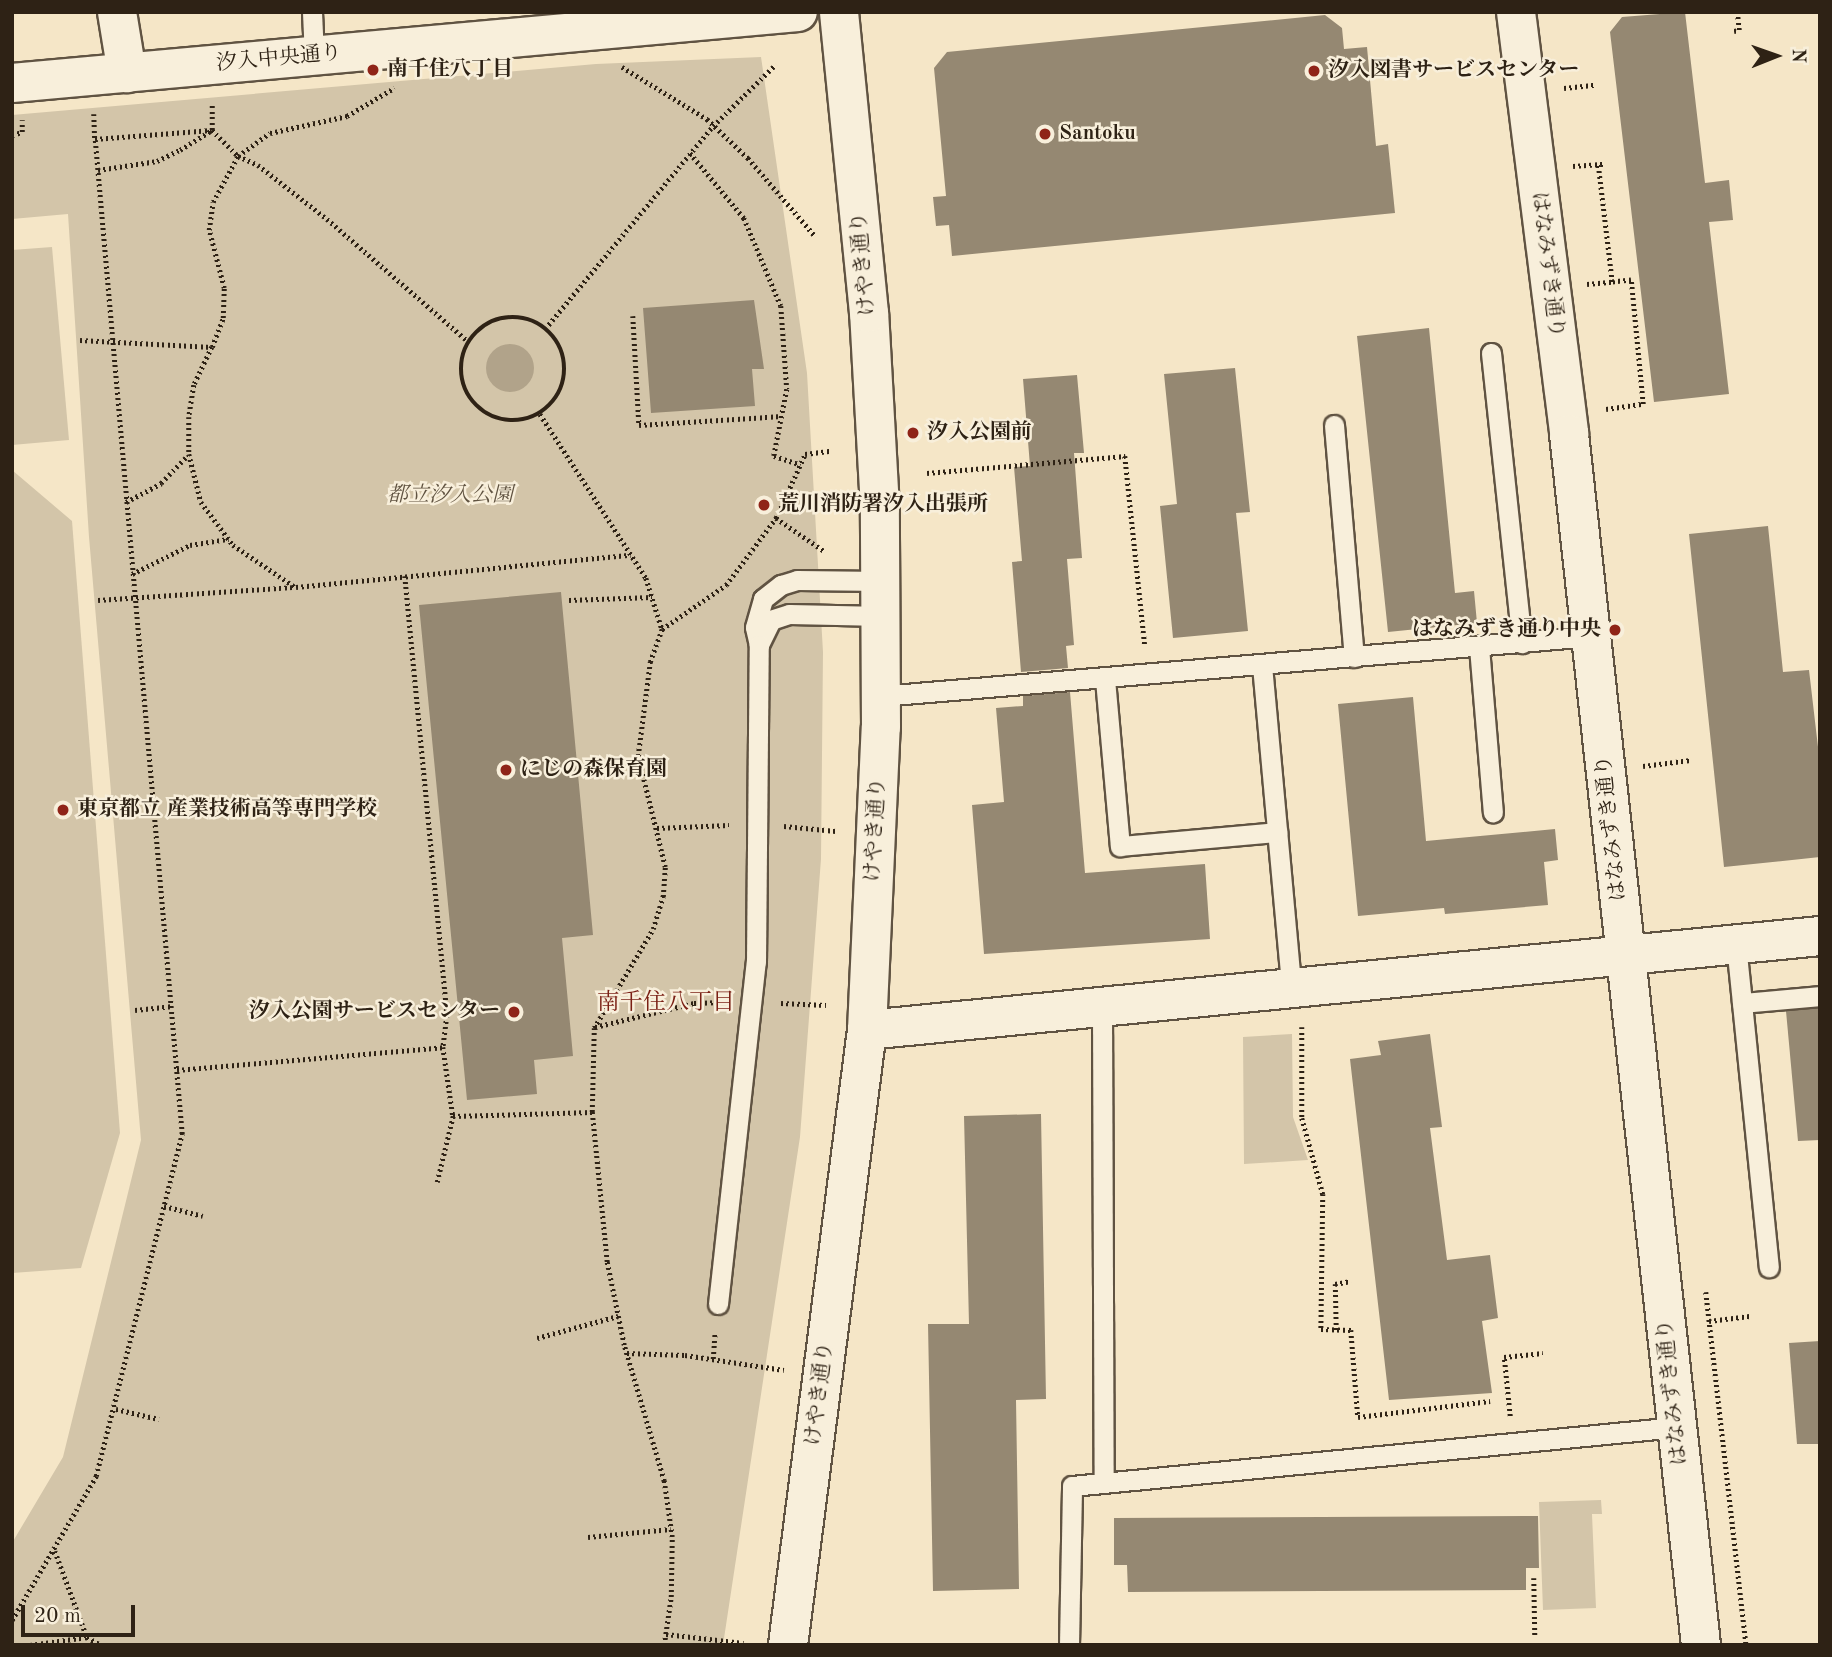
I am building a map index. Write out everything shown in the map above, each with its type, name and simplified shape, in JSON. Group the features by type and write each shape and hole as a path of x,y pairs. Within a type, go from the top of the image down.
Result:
{"street":[{"path":"117,12 127,72"},
{"name":"汐入中央通り","path":"17,96 127,72 314,56 552,23 797,12"},
{"name":"けやき通り","path":"788,1645 867,1030 881,696 883,599 869,313 839,12"},
{"name":"はなみずき通り","path":"1516,12 1591,636 1701,1645"},
{"path":"867,1030 1101,1006 1296,1001 1626,954 1820,936"}],"lane":[{"path":"312,12 314,56"},
{"path":"1491,353 1522,643"},
{"path":"1334,425 1354,657"},
{"path":"718,1304 752,1002 758,609 763,599 781,585 797,580 883,599"},
{"path":"759,645 771,620 789,614 883,599"},
{"path":"881,696 1591,636"},
{"path":"1479,647 1493,813"},
{"path":"1262,665 1296,1001"},
{"path":"1105,678 1120,846 1277,832"},
{"path":"1736,944 1769,1267"},
{"path":"1742,1003 1820,996"},
{"path":"1101,1006 1104,1482"},
{"path":"1069,1645 1072,1486 1676,1427"}],"path":[{"path":"1734,31 1739,30 1737,12"},
{"path":"610,62 682,102 713,126 748,158 815,236"},
{"path":"545,329 713,126 776,64"},
{"path":"296,587 229,539 201,502 189,454 194,385 223,318 224,288 209,230 213,202 238,156 270,133 347,116 393,89 397,82"},
{"path":"1555,89 1595,85"},
{"path":"211,92 212,130 238,156 257,164 327,219 469,342"},
{"path":"12,135 22,132 17,96"},
{"path":"12,1620 55,1551 96,1476 116,1409 182,1134 93,103"},
{"path":"95,139 212,130"},
{"path":"98,170 157,161 212,130"},
{"path":"690,153 744,218 782,306 787,389 774,456 801,465"},
{"path":"1565,166 1601,164 1612,282"},
{"path":"1579,285 1631,280 1643,404 1594,411"},
{"path":"633,316 639,425 782,416"},
{"path":"502,319 528,320 545,329 560,346 565,372 552,404 527,420 498,420 471,399 461,370 469,342 477,332 502,319"},
{"path":"80,340 212,347"},
{"path":"540,414 646,578 662,629"},
{"path":"664,1645 671,1597 671,1529 664,1481 626,1353 607,1262 592,1112 594,1028 653,929 663,897 665,867 638,756 650,662 662,629 726,585 776,518 805,454 831,451"},
{"path":"126,502 161,483 189,454"},
{"path":"927,473 1125,456 1146,653"},
{"path":"776,518 827,552"},
{"path":"132,574 190,545 229,539"},
{"path":"98,600 296,587 630,555"},
{"path":"405,576 447,1016 443,1047 453,1116 437,1182"},
{"path":"569,600 652,597"},
{"path":"1635,767 1691,760"},
{"path":"1296,1001 1302,1118 1323,1194 1321,1329 1351,1330 1358,1417 1490,1401"},
{"path":"594,1028 694,1003 752,1002 826,1006"},
{"path":"135,1010 171,1006"},
{"path":"177,1070 443,1047"},
{"path":"453,1116 592,1112"},
{"path":"164,1206 202,1216"},
{"path":"1336,1329 1335,1284 1351,1281"},
{"path":"1706,1292 1746,1645"},
{"path":"537,1338 618,1316"},
{"path":"1709,1321 1750,1316"},
{"path":"626,1353 673,1353 784,1370"},
{"path":"1513,1441 1504,1357 1543,1353"},
{"path":"116,1409 159,1419"},
{"path":"588,1537 671,1529"},
{"path":"55,1551 87,1637"},
{"path":"1534,1578 1535,1636"},
{"path":"666,1634 743,1643"},
{"path":"30,1645 87,1637 101,1645"}],"green space":[{"name":"都立汐入公園","path":"761,57 807,373 823,652 821,859 800,1137 723,1645 12,1645 12,1543 63,1457 141,1140 89,537 68,214 12,219 12,115 596,64"},
{"path":"52,247 69,440 12,445 12,250"},
{"path":"12,470 72,521 120,1133 81,1268 12,1273"},
{"path":"1292,1034 1293,1117 1308,1160 1244,1164 1243,1037"},
{"path":"1601,1500 1602,1514 1592,1514 1596,1608 1543,1610 1539,1502"}],"shaded area":[{"path":"510,344 527,351 534,368 527,385 510,392 493,385 486,368 493,351"}],"building":[{"path":"1685,12 1705,183 1729,180 1733,220 1709,222 1729,394 1654,402 1610,32 1622,17"},
{"path":"1325,15 1342,28 1344,49 1367,47 1376,146 1388,144 1395,213 952,256 949,225 936,226 933,197 946,196 934,68 947,52"},
{"path":"754,300 764,369 752,369 755,406 651,413 643,308"},
{"path":"1429,328 1455,593 1474,591 1477,623 1388,632 1357,336"},
{"path":"1235,368 1250,512 1236,513 1248,631 1173,638 1160,506 1177,504 1164,374"},
{"path":"1077,375 1084,453 1074,453 1082,558 1067,559 1074,645 1066,646 1068,668 1021,672 1012,562 1022,561 1014,467 1030,466 1023,379"},
{"path":"1768,526 1783,672 1809,670 1820,764 1820,857 1724,867 1689,534"},
{"name":"にじの森保育園","path":"561,592 593,935 562,938 573,1056 534,1060 537,1094 467,1100 419,605"},
{"path":"1070,692 1085,873 1205,864 1210,939 984,954 972,805 1004,802 996,708 1023,706 1023,696"},
{"path":"1413,697 1426,841 1555,829 1558,860 1544,862 1548,905 1445,914 1444,908 1358,916 1338,704"},
{"path":"1820,1008 1820,1140 1798,1141 1786,1011"},
{"path":"1430,1034 1442,1127 1430,1128 1447,1260 1490,1255 1498,1318 1482,1321 1492,1393 1389,1400 1350,1059 1381,1055 1378,1041"},
{"path":"1041,1114 1046,1399 1016,1400 1019,1589 933,1591 928,1324 969,1324 964,1116"},
{"path":"1820,1341 1820,1444 1797,1444 1789,1343"},
{"path":"1538,1516 1539,1568 1526,1568 1526,1590 1128,1592 1127,1565 1114,1565 1114,1518"}],"place":[{"name":"南千住八丁目","path":"373,70"},
{"name":"汐入図書サービスセンター","path":"1314,71"},
{"name":"Santoku","path":"1045,134"},
{"name":"汐入公園前","path":"913,433"},
{"name":"荒川消防署汐入出張所","path":"764,505"},
{"name":"はなみずき通り中央","path":"1615,630"},
{"name":"にじの森保育園","path":"506,770"},
{"name":"東京都立 産業技術高等専門学校","path":"63,810"},
{"name":"汐入公園サービスセンター","path":"514,1012"}],"district":[{"name":"南千住八丁目","path":"666,1003"}]}
